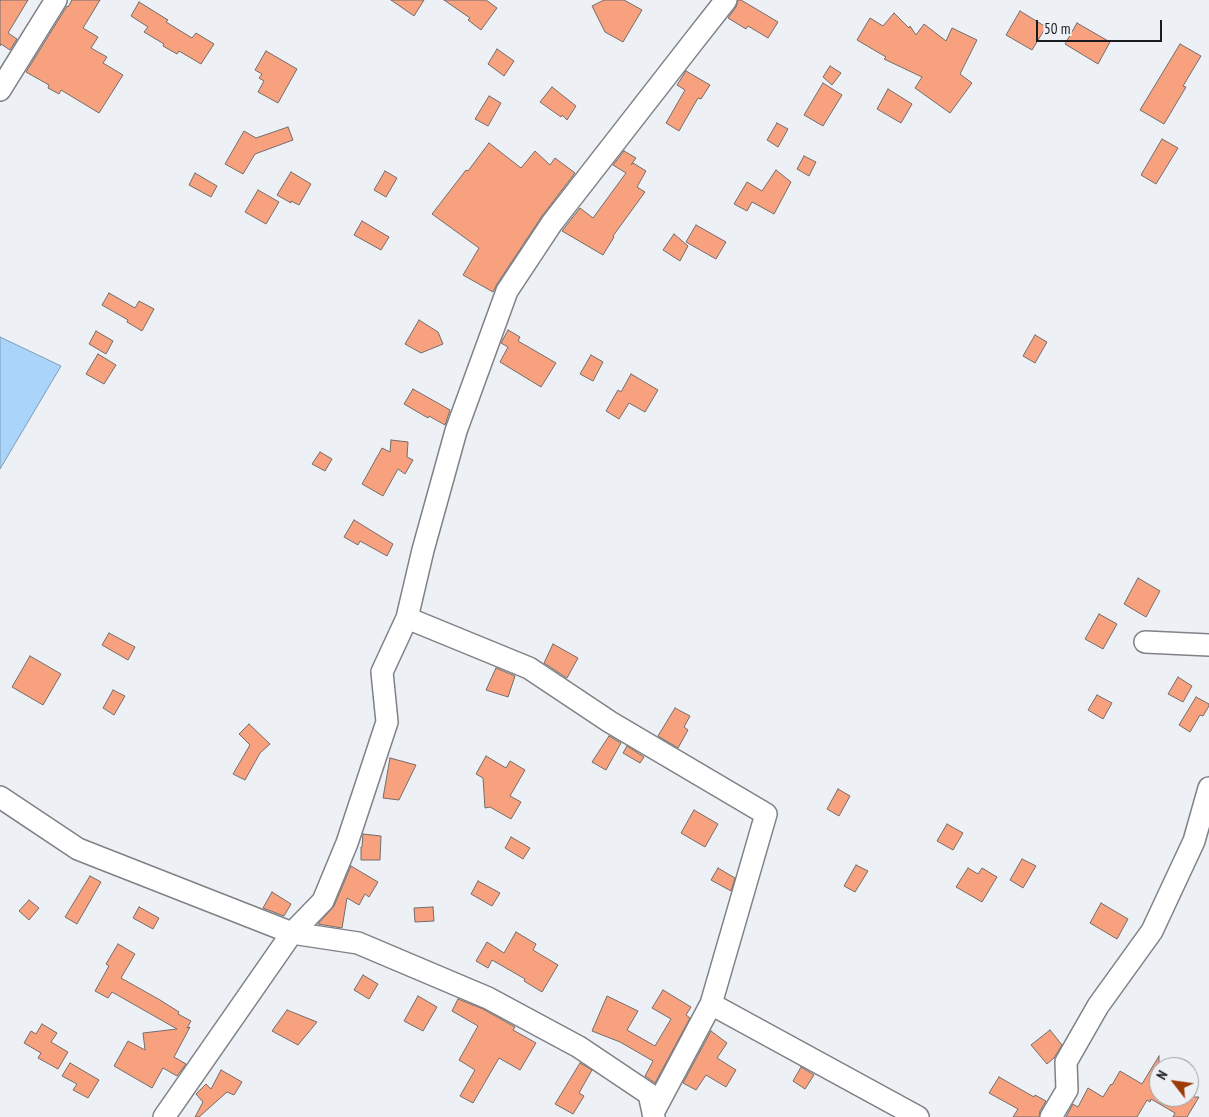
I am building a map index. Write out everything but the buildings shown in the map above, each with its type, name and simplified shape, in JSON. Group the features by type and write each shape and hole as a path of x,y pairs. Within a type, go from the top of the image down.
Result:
{"street":[{"path":"0,90 56,0"},
{"path":"164,1117 292,933 323,901 347,843 387,722 382,672 407,618 423,550 456,431 507,290 552,223 726,0"},
{"path":"407,618 528,668 610,722 766,814 711,1004 653,1115"},
{"path":"1145,642 1209,646"},
{"path":"1052,1117 1066,1090 1066,1062 1098,1006 1152,931 1194,841 1209,788"},
{"path":"0,797 78,849 292,933 358,943 488,998 579,1047 649,1094 653,1115"},
{"path":"711,1004 918,1117"}],"water":[{"path":"0,337 61,366 0,469"}]}
